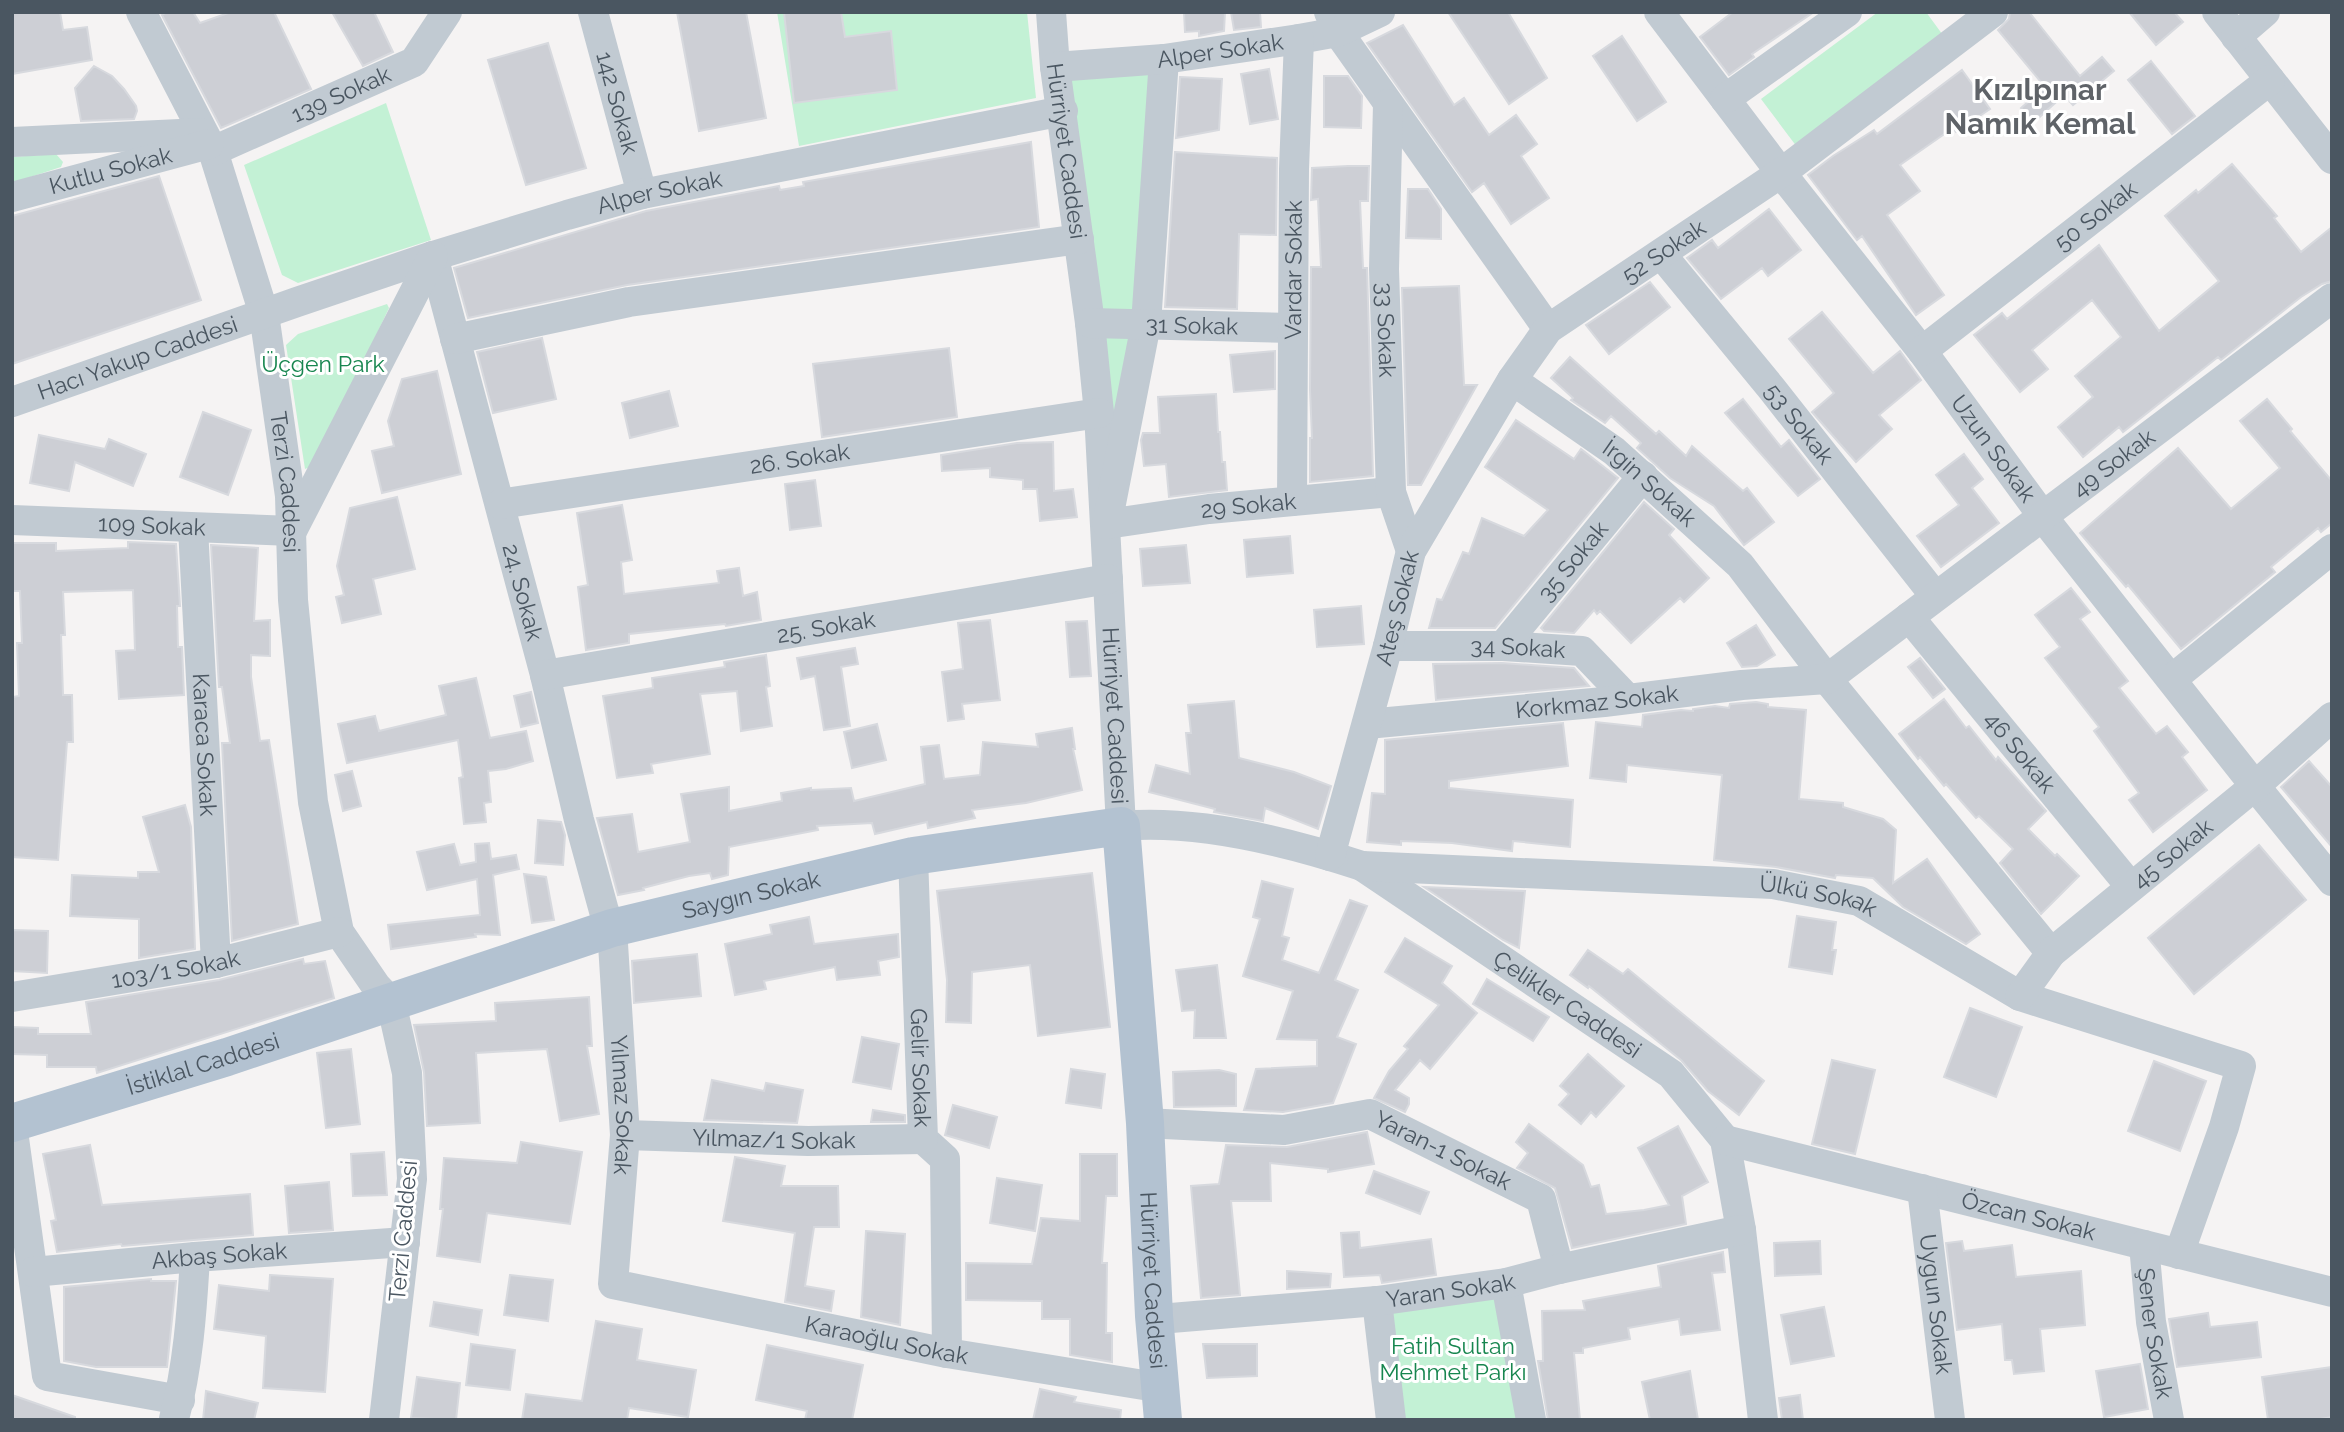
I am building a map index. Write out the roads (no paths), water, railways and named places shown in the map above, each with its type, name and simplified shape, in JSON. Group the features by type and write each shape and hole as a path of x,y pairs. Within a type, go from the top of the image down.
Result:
{"main road":[{"name":"Saygın Sokak","path":"391,1002 612,928 913,856 1121,826"},
{"name":"Hürriyet Caddesi","path":"1121,826 1145,1123 1154,1316 1163,1404"},
{"name":"İstiklal Caddesi","path":"12,1124 227,1057 391,1002"}],"street":[{"name":"Terzi Caddesi","path":"141,12 209,143 264,314 290,496 293,600 313,802 339,932"},
{"name":"139 Sokak","path":"209,143 414,62 447,12"},
{"name":"142 Sokak","path":"593,12 642,194"},
{"name":"Hürriyet Caddesi","path":"1051,12 1055,67 1090,323 1099,413 1121,826"},
{"name":"Alper Sokak","path":"1055,67 1164,59 1299,39 1333,22 1380,12"},
{"name":"Uzun Sokak","path":"1659,12 1781,173 1922,351 2043,517 2332,881"},
{"path":"1725,99 1847,12"},
{"name":"52 Sokak","path":"1548,329 1781,173 1993,12"},
{"path":"2217,12 2332,159"},
{"path":"2236,37 2265,12"},
{"path":"1333,22 1548,329 1512,380"},
{"name":"Vardar Sokak","path":"1292,501 1294,169 1299,39"},
{"path":"1107,524 1146,324 1164,59"},
{"name":"50 Sokak","path":"1922,351 2270,80"},
{"name":"33 Sokak","path":"1388,104 1384,269 1391,492 1411,551"},
{"name":"Alper Sokak","path":"264,314 433,256 642,194 1062,111"},
{"path":"12,142 209,143"},
{"name":"Kutlu Sokak","path":"12,197 209,143"},
{"path":"455,339 629,302 1079,239"},
{"name":"53 Sokak","path":"1661,254 1936,596"},
{"path":"292,531 433,256"},
{"name":"24. Sokak","path":"433,256 545,675 579,820 604,911 612,928"},
{"name":"49 Sokak","path":"1827,679 2332,298"},
{"name":"Hacı Yakup Caddesi","path":"12,402 264,314"},
{"name":"31 Sokak","path":"1090,323 1293,328"},
{"name":"İrgin Sokak","path":"1512,380 1614,451 1740,565 1827,679 2051,953"},
{"name":"Ateş Sokak","path":"1330,856 1388,646 1411,551 1512,380"},
{"name":"26. Sokak","path":"499,504 1099,413"},
{"name":"35 Sokak","path":"1503,646 1643,476"},
{"name":"29 Sokak","path":"1107,524 1209,509 1391,492"},
{"name":"109 Sokak","path":"12,520 292,531"},
{"name":"Karaca Sokak","path":"193,527 216,963"},
{"path":"2172,679 2332,549"},
{"name":"25. Sokak","path":"545,675 1108,579"},
{"name":"46 Sokak","path":"1909,617 2131,887"},
{"name":"34 Sokak","path":"1388,646 1503,646 1582,651 1628,698"},
{"name":"Korkmaz Sokak","path":"1367,724 1742,685 1827,679"},
{"name":"45 Sokak","path":"2020,996 2051,953 2255,786 2332,717"},
{"name":"Çelikler Caddesi","path":"1121,826 1143,824 1213,829 1362,866 1671,1074 1725,1140 1741,1230 1763,1420"},
{"name":"Gelir Sokak","path":"913,856 923,1139 945,1159 947,1353"},
{"name":"Ülkü Sokak","path":"1362,866 1773,884 1859,901 2020,996 2241,1066 2224,1127 2179,1254"},
{"name":"Yılmaz Sokak","path":"612,928 625,1135 613,1284"},
{"path":"339,932 376,986 391,1002"},
{"name":"103/1 Sokak","path":"12,997 216,963 339,932"},
{"name":"Terzi Caddesi","path":"384,1420 412,1179 407,1073 391,1002"},
{"name":"Yaran-1 Sokak","path":"1145,1123 1284,1130 1370,1114 1541,1199 1559,1269"},
{"path":"12,1124 47,1376 177,1410 191,1322 195,1257"},
{"name":"Yılmaz/1 Sokak","path":"625,1135 808,1141 923,1139"},
{"name":"Özcan Sokak","path":"1725,1140 2332,1292"},
{"name":"Uygun Sokak","path":"1922,1189 1950,1420"},
{"name":"Yaran Sokak","path":"1154,1316 1171,1318 1377,1301 1506,1283 1741,1230"},
{"name":"Akbaş Sokak","path":"33,1272 405,1242"},
{"name":"Şener Sokak","path":"2144,1245 2151,1322 2169,1420"},
{"path":"1506,1283 1531,1420"},
{"name":"Karaoğlu Sokak","path":"613,1284 947,1353 1163,1404"},
{"path":"1377,1301 1391,1420"}],"district":[{"name":"Kızılpınar Namık Kemal","path":"2040,107"}],"park label":[{"name":"Üçgen Park","path":"323,364"},
{"name":"Fatih Sultan Mehmet Parkı","path":"1453,1359"}]}
